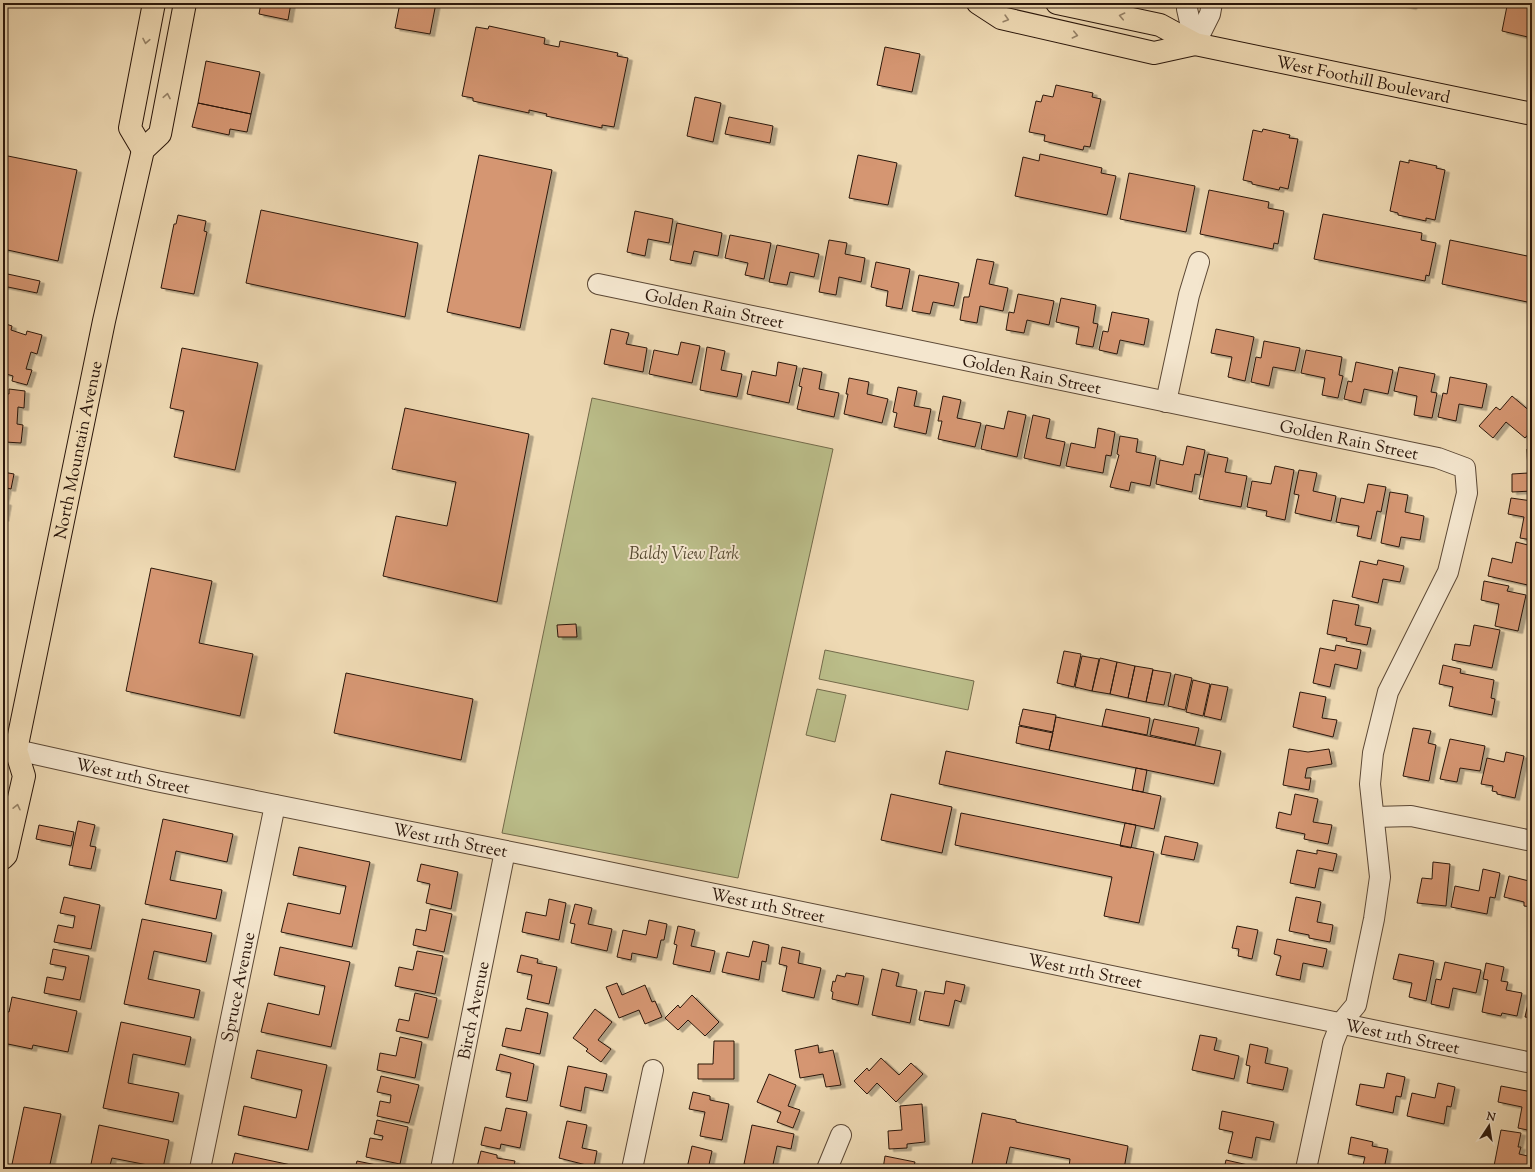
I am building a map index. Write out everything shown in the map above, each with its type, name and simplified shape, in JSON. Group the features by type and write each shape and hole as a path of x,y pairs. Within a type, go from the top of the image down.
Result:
{"main road":[{"path":"154,3 130,128 143,150 160,134 185,3"},
{"name":"West Foothill Boulevard","path":"978,3 1001,18 1154,53 1195,44"},
{"name":"West Foothill Boulevard","path":"1057,3 1160,24 1195,44 1532,114"},
{"name":"North Mountain Avenue","path":"3,858 6,855 24,776 7,753 143,150"}],"street":[{"path":"1188,3 1187,9 1195,44"},
{"path":"1195,44 1210,14 1212,3"},
{"path":"1166,402 1189,294 1199,262"},
{"name":"Golden Rain Street","path":"598,284 1438,458 1465,468 1467,493 1448,572 1388,692 1374,753 1370,784 1374,817"},
{"name":"West 11th Street","path":"7,753 275,804 1532,1063"},
{"name":"Spruce Avenue","path":"200,1169 275,804"},
{"path":"1306,1169 1333,1043 1341,1023 1356,1005 1374,918 1380,877 1374,817 1411,816 1532,841"},
{"name":"Birch Avenue","path":"441,1169 505,851"},
{"path":"632,1169 653,1070"},
{"path":"826,1169 841,1135"}],"green space":[{"name":"Baldy View Park","path":"592,398 833,449 738,878 502,833"},
{"path":"825,650 974,681 968,710 819,679"},
{"path":"817,689 846,695 835,742 806,735"}],"building":[{"path":"261,3 291,3 288,20 259,14"},
{"path":"400,3 436,3 430,34 395,28"},
{"path":"1395,3 1413,3 1412,7"},
{"path":"1495,3 1532,3 1532,38 1502,31 1507,6"},
{"path":"489,26 545,38 544,44 559,47 560,41 618,53 617,56 628,58 614,127 602,125 602,128 546,116 547,114 529,110 529,113 473,101 473,98 462,96 476,27 488,29"},
{"path":"885,47 920,54 912,92 877,85"},
{"path":"206,61 260,72 251,114 198,103"},
{"path":"1056,85 1093,93 1092,97 1101,99 1090,147 1084,146 1083,150 1044,141 1045,135 1029,132 1036,101 1041,102 1043,95 1053,97"},
{"path":"695,97 721,103 713,142 687,136"},
{"path":"198,103 251,114 247,132 230,129 229,135 192,127"},
{"path":"729,117 773,126 770,143 725,134"},
{"path":"1263,129 1290,135 1289,138 1298,139 1288,189 1280,187 1279,190 1252,184 1252,182 1243,180 1253,130 1262,132"},
{"path":"1040,154 1102,168 1101,173 1116,176 1107,215 1015,196 1023,157 1039,161"},
{"path":"3,155 77,170 58,261 3,249"},
{"path":"479,155 552,170 520,328 447,312"},
{"path":"858,155 897,163 888,205 849,198"},
{"path":"1409,160 1437,166 1436,168 1445,170 1435,220 1426,218 1426,221 1398,215 1398,213 1390,211 1400,161 1409,163"},
{"path":"1129,173 1195,186 1186,232 1120,219"},
{"path":"1209,190 1269,202 1268,208 1284,211 1278,244 1274,243 1273,249 1200,234"},
{"path":"261,210 418,243 405,317 246,283"},
{"path":"635,211 673,219 669,243 648,239 645,256 627,252"},
{"path":"1323,214 1422,233 1421,240 1436,243 1429,276 1426,275 1425,281 1314,259"},
{"path":"178,215 206,221 204,231 207,232 194,294 161,288 174,224 176,224"},
{"path":"677,223 722,233 718,256 694,251 691,264 670,260"},
{"path":"730,235 771,243 764,279 745,275 748,263 725,258"},
{"path":"829,240 847,243 845,254 865,258 861,282 839,277 836,295 819,292"},
{"path":"1450,240 1532,257 1532,303 1442,284"},
{"path":"777,245 819,254 814,277 790,272 787,285 769,282"},
{"path":"977,259 994,262 989,284 1008,288 1003,311 980,306 977,323 960,320 964,297 969,297"},
{"path":"876,262 910,269 902,309 886,306 888,291 871,287"},
{"path":"3,273 40,281 37,293 3,286"},
{"path":"919,275 959,283 954,306 933,302 930,314 912,311"},
{"path":"1018,294 1054,301 1049,325 1027,320 1024,333 1006,330 1009,312 1014,313"},
{"path":"1061,298 1096,305 1093,323 1098,324 1093,347 1076,344 1079,327 1056,322"},
{"path":"1112,312 1149,319 1144,345 1120,340 1117,354 1099,350 1103,331 1108,332"},
{"path":"3,323 12,326 11,330 26,335 27,331 42,335 37,354 31,352 26,369 32,370 27,385 12,381 13,376 3,373"},
{"path":"611,329 629,333 626,344 647,348 643,372 604,364"},
{"path":"1216,329 1254,337 1245,381 1228,377 1232,357 1211,353"},
{"path":"1264,341 1300,348 1295,371 1273,367 1269,386 1251,382 1256,357 1261,358"},
{"path":"681,342 700,346 692,383 649,374 654,350 678,355"},
{"path":"707,347 725,351 721,370 742,374 737,397 700,390"},
{"path":"182,348 258,363 235,470 174,457 184,411 170,408"},
{"path":"1306,350 1342,357 1339,375 1343,376 1338,398 1322,395 1325,378 1301,373"},
{"path":"778,362 797,366 789,403 747,394 752,371 776,376"},
{"path":"1356,362 1393,370 1388,394 1364,389 1361,403 1344,399 1348,381 1352,382"},
{"path":"1399,367 1435,374 1431,392 1437,393 1432,418 1414,415 1417,396 1394,391"},
{"path":"803,368 822,372 819,389 839,393 834,417 797,409 802,387 799,386"},
{"path":"1450,377 1487,384 1482,408 1459,404 1456,421 1438,417 1443,393 1447,394"},
{"path":"849,378 869,382 867,394 888,399 882,423 844,414 848,394 846,394"},
{"path":"898,387 917,391 914,406 931,409 926,434 894,427 897,413 893,412"},
{"path":"9,389 25,391 24,408 18,407 17,424 23,425 21,443 5,442 5,437 3,437 3,393 9,394"},
{"path":"943,396 961,400 957,418 981,423 975,447 938,439 942,421 938,421"},
{"path":"1512,396 1532,413 1532,430 1525,438 1506,422 1493,438 1479,426 1496,407 1500,410"},
{"path":"405,408 529,434 497,602 383,576 396,516 447,526 456,482 392,469"},
{"path":"1008,411 1026,415 1017,457 981,449 986,425 1004,429"},
{"path":"1033,415 1050,419 1046,438 1065,442 1060,466 1024,458"},
{"path":"1098,428 1115,432 1111,456 1106,455 1103,473 1066,466 1071,443 1095,448"},
{"path":"1120,436 1138,439 1136,452 1156,456 1150,486 1131,482 1129,491 1110,487 1119,455 1117,454"},
{"path":"1187,446 1205,450 1200,475 1195,474 1192,492 1156,484 1160,460 1183,465"},
{"path":"1527,449 1532,449 1532,491 1512,492 1512,474 1528,473"},
{"path":"1208,454 1228,458 1225,472 1247,476 1241,507 1199,499"},
{"path":"1275,466 1294,470 1285,520 1266,516 1267,511 1247,507 1252,481 1271,484"},
{"path":"1299,470 1317,473 1313,491 1336,496 1331,521 1295,513 1299,495 1294,494"},
{"path":"3,472 14,474 11,489 7,488 4,502 7,503 4,519"},
{"path":"1368,484 1386,487 1381,512 1377,511 1371,539 1357,536 1359,526 1336,522 1341,498 1364,503"},
{"path":"1390,492 1408,495 1405,512 1424,516 1420,540 1401,537 1399,547 1381,543"},
{"path":"1511,498 1532,501 1532,540 1520,538 1524,517 1508,514"},
{"path":"1516,542 1532,546 1532,586 1488,576 1492,558 1512,563"},
{"path":"1378,560 1404,566 1400,582 1383,579 1378,603 1352,597 1360,561 1377,565"},
{"path":"151,568 212,581 199,643 253,654 240,716 126,691"},
{"path":"1484,581 1509,586 1507,591 1526,595 1518,631 1495,626 1499,604 1481,600"},
{"path":"1333,600 1359,605 1355,625 1371,628 1367,645 1346,641 1347,638 1327,634"},
{"path":"576,624 577,637 558,637 557,625"},
{"path":"1474,625 1500,630 1492,668 1452,660 1455,644 1470,646"},
{"path":"1336,645 1361,650 1357,669 1335,664 1330,687 1313,683 1320,648 1335,651"},
{"path":"1064,651 1081,654 1074,687 1057,683"},
{"path":"1082,656 1099,659 1092,691 1075,687"},
{"path":"1100,658 1117,662 1110,694 1092,691"},
{"path":"1117,662 1135,666 1128,698 1110,694"},
{"path":"1443,665 1461,669 1460,673 1494,680 1491,698 1495,699 1492,715 1449,706 1453,687 1439,684"},
{"path":"1135,666 1153,669 1146,702 1128,698"},
{"path":"1153,670 1171,673 1164,705 1146,702"},
{"path":"346,673 473,699 461,760 334,733"},
{"path":"1175,674 1192,678 1185,710 1168,706"},
{"path":"1193,680 1210,684 1203,716 1186,712"},
{"path":"1211,684 1228,687 1221,720 1204,716"},
{"path":"1300,692 1326,697 1322,718 1337,720 1333,737 1293,727"},
{"path":"1023,709 1056,715 1053,732 1019,725"},
{"path":"1106,709 1150,718 1147,735 1102,726"},
{"path":"1056,717 1221,751 1214,784 1049,750"},
{"path":"1154,719 1199,728 1195,745 1150,735"},
{"path":"1019,726 1053,733 1049,750 1016,743"},
{"path":"1413,728 1431,731 1428,743 1436,745 1429,781 1403,776"},
{"path":"1450,739 1485,746 1480,771 1460,768 1457,782 1440,779"},
{"path":"1289,749 1308,752 1329,749 1332,764 1307,768 1305,778 1311,778 1309,790 1283,785"},
{"path":"946,751 1161,796 1154,829 939,784"},
{"path":"1506,752 1524,756 1515,798 1497,794 1497,792 1492,791 1493,786 1481,784 1487,758 1504,762"},
{"path":"1136,768 1147,770 1143,792 1132,790"},
{"path":"891,794 952,807 942,853 881,840"},
{"path":"1295,794 1318,799 1313,822 1332,825 1328,844 1304,839 1305,834 1276,828 1279,812 1291,815"},
{"path":"961,813 1154,852 1139,923 1104,916 1112,877 955,845"},
{"path":"163,819 233,834 227,862 176,851 170,880 222,890 216,919 145,904"},
{"path":"78,821 95,825 90,846 96,847 91,869 69,865"},
{"path":"1125,823 1136,825 1131,848 1120,846"},
{"path":"39,825 74,832 71,846 36,839"},
{"path":"1165,836 1198,843 1194,860 1161,854"},
{"path":"299,847 370,862 352,947 281,932 288,903 340,914 346,886 293,875"},
{"path":"1297,850 1317,854 1317,850 1337,854 1333,871 1319,868 1315,888 1290,883"},
{"path":"1433,862 1450,864 1446,906 1417,903 1422,878 1432,879"},
{"path":"421,864 458,872 451,909 426,903 430,884 417,881"},
{"path":"1483,869 1500,873 1495,898 1490,897 1487,914 1451,907 1455,886 1479,891"},
{"path":"1509,876 1529,881 1529,884 1532,885 1532,907 1524,906 1524,902 1504,897"},
{"path":"64,897 100,905 91,949 54,942 58,925 73,928 75,916 60,913"},
{"path":"1296,897 1321,902 1317,922 1333,925 1330,942 1309,938 1309,935 1289,931"},
{"path":"549,899 566,903 559,940 522,932 526,912 546,916"},
{"path":"575,904 592,908 588,924 612,929 607,951 571,943 575,924 570,923"},
{"path":"430,909 452,914 444,952 413,945 416,929 426,931"},
{"path":"142,919 212,933 206,962 154,951 148,979 200,990 194,1018 124,1004"},
{"path":"649,920 667,924 664,940 661,940 657,958 632,953 631,960 617,957 623,930 646,935"},
{"path":"678,926 695,930 691,946 715,951 710,972 673,964 677,945 674,944"},
{"path":"1237,926 1258,930 1252,959 1238,956 1239,949 1232,948"},
{"path":"1277,939 1327,949 1323,967 1303,963 1300,980 1276,975 1281,956 1274,954"},
{"path":"753,941 769,945 766,962 762,961 759,980 722,972 727,952 749,957"},
{"path":"280,947 350,962 331,1047 261,1032 268,1003 319,1015 325,986 274,975"},
{"path":"782,947 800,951 798,963 821,968 814,998 782,991 787,966 779,964"},
{"path":"53,949 89,956 80,1000 44,993 47,977 63,980 66,967 50,964"},
{"path":"417,951 443,956 435,994 395,986 399,967 413,970"},
{"path":"1399,954 1434,961 1426,1001 1409,997 1412,983 1393,979"},
{"path":"521,955 538,959 537,963 557,967 549,1004 527,999 532,975 517,972"},
{"path":"1445,962 1481,970 1476,993 1453,988 1449,1008 1431,1004 1436,979 1441,980"},
{"path":"1486,963 1504,967 1501,981 1508,982 1506,990 1522,993 1517,1016 1502,1013 1501,1016 1482,1012 1488,980 1483,979"},
{"path":"882,969 899,973 896,986 917,990 910,1023 872,1015"},
{"path":"846,973 864,976 858,1005 832,999 833,992 831,991 833,981 835,982 837,975 845,977"},
{"path":"946,981 965,985 961,1002 955,1000 949,1026 919,1020 925,991 944,994"},
{"path":"617,983 622,995 645,985 652,1002 655,1001 662,1017 645,1024 639,1010 619,1018 606,987"},
{"path":"415,993 437,998 428,1038 396,1031 399,1019 409,1021"},
{"path":"692,995 719,1022 705,1036 688,1020 678,1030 665,1018 678,1005 680,1008"},
{"path":"1530,995 1532,995 1532,1018 1525,1017"},
{"path":"12,997 77,1011 68,1052 33,1045 32,1049 3,1043 4,1011 9,1012"},
{"path":"526,1008 548,1013 540,1054 502,1046 506,1028 521,1031"},
{"path":"595,1009 612,1022 598,1040 611,1049 601,1062 586,1051 588,1049 573,1038"},
{"path":"121,1022 191,1037 185,1065 133,1054 128,1083 179,1093 173,1122 103,1108"},
{"path":"1200,1035 1217,1038 1214,1050 1239,1056 1234,1079 1192,1070"},
{"path":"400,1037 422,1042 415,1078 377,1070 380,1053 396,1056"},
{"path":"714,1041 734,1041 734,1079 698,1079 698,1064 713,1064"},
{"path":"1250,1044 1268,1048 1265,1063 1288,1068 1283,1090 1247,1083 1250,1066 1246,1065"},
{"path":"818,1045 819,1053 833,1050 841,1085 826,1087 823,1074 800,1078 795,1050"},
{"path":"257,1050 327,1065 308,1150 238,1135 244,1106 296,1118 302,1090 251,1078"},
{"path":"500,1054 534,1064 527,1101 506,1097 511,1073 496,1070"},
{"path":"881,1058 899,1075 911,1063 923,1074 896,1102 877,1083 867,1094 854,1081 867,1068 869,1071"},
{"path":"568,1066 607,1074 603,1091 585,1087 581,1111 560,1106"},
{"path":"1387,1073 1405,1077 1401,1097 1396,1096 1393,1113 1356,1105 1360,1084 1384,1088"},
{"path":"769,1074 796,1085 788,1106 800,1110 793,1128 777,1122 781,1112 757,1102"},
{"path":"381,1076 419,1085 409,1123 377,1116 380,1101 390,1103 391,1095 377,1092"},
{"path":"1438,1083 1455,1087 1451,1107 1447,1106 1444,1124 1407,1116 1412,1093 1435,1098"},
{"path":"1501,1086 1532,1092 1532,1131 1518,1128 1522,1107 1498,1102"},
{"path":"693,1092 710,1096 710,1100 729,1104 722,1140 700,1136 705,1112 689,1109"},
{"path":"922,1104 925,1142 907,1144 907,1148 889,1149 888,1131 902,1130 900,1106"},
{"path":"24,1107 61,1114 49,1169 11,1169"},
{"path":"506,1108 527,1112 520,1148 501,1144 500,1149 481,1145 485,1127 501,1131"},
{"path":"1222,1111 1274,1122 1270,1140 1256,1137 1252,1158 1228,1153 1233,1132 1219,1129"},
{"path":"982,1113 1016,1120 1016,1122 1128,1146 1124,1169 1079,1169 1069,1167 1070,1159 1010,1147 1005,1169 971,1169"},
{"path":"377,1120 408,1127 400,1164 366,1157 370,1138 382,1140 383,1136 374,1134"},
{"path":"567,1121 587,1125 582,1148 597,1151 594,1167 559,1158"},
{"path":"99,1125 169,1140 163,1168 112,1158 109,1169 90,1169"},
{"path":"752,1125 794,1134 791,1149 777,1146 772,1169 744,1164"},
{"path":"1501,1130 1521,1133 1518,1147 1521,1147 1519,1154 1532,1157 1531,1169 1511,1169 1494,1166"},
{"path":"1351,1137 1373,1142 1372,1146 1388,1149 1384,1169 1362,1169 1365,1157 1348,1154"},
{"path":"692,1146 712,1151 708,1169 670,1169 670,1165 687,1168"},
{"path":"481,1151 497,1155 497,1158 515,1161 513,1169 477,1167"},
{"path":"235,1153 305,1168 305,1169 231,1169"},
{"path":"885,1156 915,1162 913,1169 883,1169"},
{"path":"1226,1160 1248,1165 1248,1169 1224,1169"},
{"path":"357,1161 396,1169 355,1169"}]}
